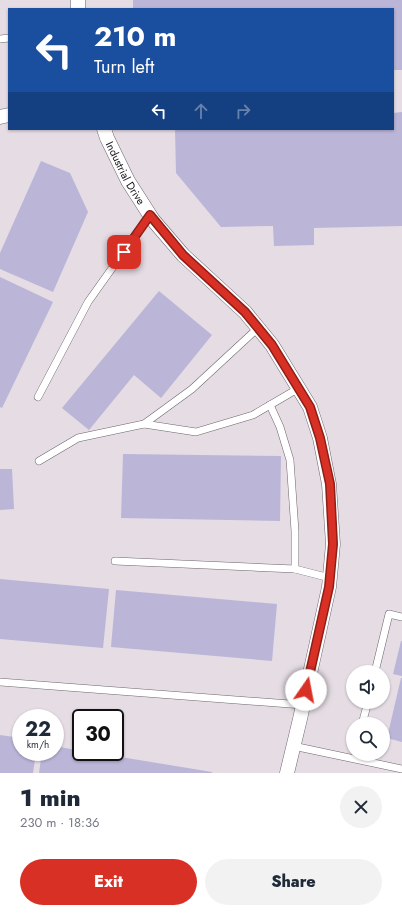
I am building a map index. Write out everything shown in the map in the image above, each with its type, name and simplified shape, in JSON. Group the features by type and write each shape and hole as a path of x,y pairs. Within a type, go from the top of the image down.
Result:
{"street":[{"name":"Industrial Drive","path":"104,130 128,181 150,215 183,255 245,312 272,345 310,407 318,432 330,484 333,544 330,578 287,773"}],"lane":[{"path":"38,397 88,302 150,215"},
{"path":"144,424 192,389 258,328"},
{"path":"39,461 78,438 144,424 196,432 252,415 299,388"},
{"path":"270,405 280,427 290,460 295,531 295,570"},
{"path":"115,561 295,570 330,578"},
{"path":"377,665 389,614 402,617"},
{"path":"0,682 303,705"},
{"path":"293,746 346,756"},
{"path":"370,761 402,769"}],"building":[{"path":"133,0 402,0 402,70 394,70 394,8 133,8"},
{"path":"402,112 402,226 314,228 314,245 274,246 273,226 221,227 176,173 175,130 394,130 394,113"},
{"path":"41,161 70,173 88,212 53,292 0,269 0,253"},
{"path":"0,277 53,302 2,408 0,407"},
{"path":"159,291 212,335 161,398 134,375 89,430 62,408"},
{"path":"123,454 281,456 280,521 121,518"},
{"path":"0,469 12,469 14,509 0,510"},
{"path":"0,579 109,589 103,648 0,639"},
{"path":"116,590 277,604 272,661 111,647"},
{"path":"402,641 402,676 393,674"},
{"path":"402,678 402,742 390,739 390,725"},
{"path":"0,735 12,737 12,761 35,761 33,773 0,773"},
{"path":"64,748 72,749 72,761 124,761 124,758 212,772 212,773 39,773 41,761 64,761"}],"route":[{"path":"124,252 150,215 183,255 252,320 272,345 310,407 320,438 330,484 333,544 329,587 306,690"}]}
